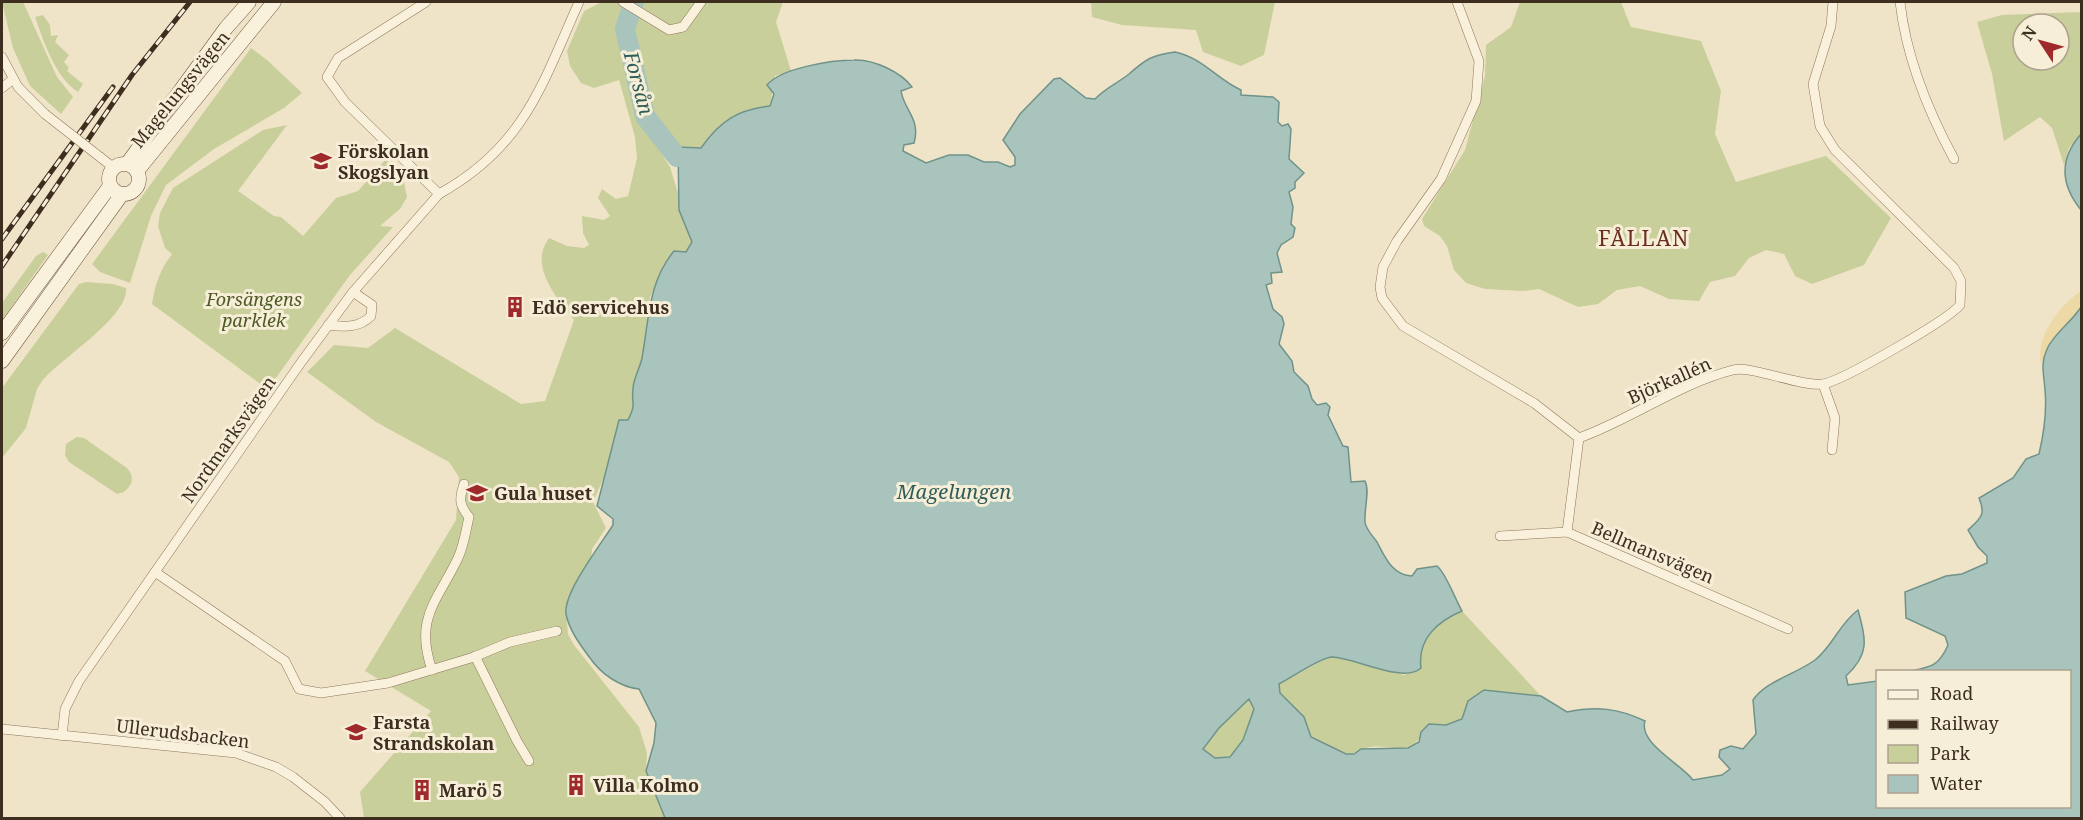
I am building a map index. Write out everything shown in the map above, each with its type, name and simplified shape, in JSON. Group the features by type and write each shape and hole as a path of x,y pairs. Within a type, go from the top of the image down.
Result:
{"main road":[{"name":"Magelungsvägen","path":"126,168 249,2"},
{"name":"Magelungsvägen","path":"2,333 110,186 109,177 126,168 274,2"},
{"name":"Magelungsvägen","path":"2,361 122,194 131,193 137,187 139,179 126,168"},
{"path":"110,186 122,194"}],"street":[{"path":"426,2 339,58 327,77 345,102 439,194"},
{"name":"Nordmarksvägen","path":"62,736 65,709 70,695 328,325 353,292 439,194 469,177 500,148 529,113 579,2"},
{"path":"623,2 648,15 669,30 683,27 701,2"},
{"path":"1457,2 1479,61 1476,100 1441,179 1397,241 1383,267 1380,287 1382,298 1403,326 1534,403 1579,438 1567,532"},
{"path":"1832,450 1835,418 1823,384 1855,370 1943,321 1960,305 1962,294 1961,281 1954,267 1835,150 1821,126 1813,84 1831,26 1833,2"},
{"path":"1900,2 1906,42 1936,127 1954,159"},
{"path":"2,57 13,79 25,95 45,114 100,157 126,168"},
{"path":"2,88 13,79"},
{"path":"328,325 350,327 364,323 371,316 372,305 353,292"},
{"name":"Björkallén","path":"1579,438 1616,423 1701,380 1736,369 1823,384"},
{"path":"432,670 424,648 424,630 429,612 459,555 469,517 460,506 464,484"},
{"name":"Bellmansvägen","path":"1500,536 1567,532 1788,629"},
{"path":"155,572 285,661 299,689 321,693 365,687 432,670 510,642 556,631"},
{"path":"475,656 507,722 529,760"},
{"name":"Ullerudsbacken","path":"2,729 237,753 276,767 309,788 340,819"}],"green space":[{"path":"2,2 23,2 57,77 73,97 61,114 30,86 13,48"},
{"path":"602,2 626,2 620,19 638,116 670,167 678,193 679,210 692,242 686,252 664,263 650,298 642,360 633,389 636,405 593,502 606,528 592,549 590,570 566,613 568,634 574,645 639,727 647,753 646,771 665,818 364,818 360,792 431,711 365,671 456,520 459,477 449,462 376,422 307,372 334,345 368,348 395,328 521,404 545,401 574,320 547,281 543,270 543,249 549,238 567,246 584,248 589,245 583,233 582,216 604,220 610,216 598,198 602,189 616,199 628,196 637,158 635,137 619,80 594,88 581,83 570,66 567,51 584,11"},
{"path":"640,2 783,2 776,22 791,71 775,76 770,106 748,110 730,118 701,148 678,147 665,132 653,111 641,76 631,24"},
{"path":"1091,2 1275,2 1264,55 1241,66 1203,52 1196,30 1122,25 1092,17"},
{"path":"1520,2 1621,2 1631,27 1701,41 1721,91 1715,134 1736,182 1826,156 1891,218 1864,265 1812,284 1795,276 1784,254 1766,250 1749,258 1735,276 1710,282 1699,301 1669,299 1640,286 1617,290 1598,304 1578,307 1539,289 1523,291 1485,289 1466,283 1454,270 1447,246 1440,236 1424,226 1422,219 1465,150 1485,76 1486,45 1511,27"},
{"path":"2071,12 2081,12 2081,134 2069,148 2064,165 2052,128 2040,117 2004,141 1992,74 1977,22 2011,15 2011,72 2071,72"},
{"path":"43,15 50,25 51,36 58,35 55,42 69,55 64,62 69,68 67,71 83,84 78,92 63,77 51,58 35,17"},
{"path":"251,48 302,93 284,108 214,149 166,185 151,216 130,283 100,272 92,264"},
{"name":"Forsängens parklek","path":"287,125 238,191 274,216 281,217 303,236 336,198 358,191 386,159 403,177 407,197 400,209 380,226 393,227 350,275 273,382 263,386 152,304 159,277 172,254 165,248 158,226 160,213 173,188 263,130"},
{"path":"43,252 48,255 2,320 2,303 36,256"},
{"path":"86,282 113,284 126,288 124,299 117,312 92,337 42,381 37,389 26,428 2,458 2,388 79,284"},
{"path":"77,437 84,438 127,468 132,480 124,492 117,494 69,462 65,455 66,444"},
{"path":"1462,611 1541,696 1484,690 1468,701 1462,719 1446,725 1429,724 1414,744 1399,748 1373,747 1348,754 1311,737 1304,717 1280,693 1279,684 1329,657 1354,660 1404,675 1421,668 1422,648 1431,632 1445,620"},
{"path":"1249,699 1254,709 1243,740 1230,757 1215,758 1203,749 1219,728"}],"sand":[{"path":"2081,291 2078,311 2047,348 2041,364 2040,354 2045,333 2057,314"}],"water":[{"name":"Magelungen","path":"1175,52 1185,55 1241,90 1241,95 1273,97 1279,102 1278,122 1282,126 1288,124 1291,129 1289,159 1304,173 1295,182 1295,188 1289,192 1293,207 1291,224 1295,228 1293,237 1281,245 1277,253 1282,272 1271,273 1272,283 1266,285 1273,309 1282,317 1284,324 1279,344 1292,361 1294,372 1308,386 1312,399 1317,405 1326,403 1330,407 1328,415 1343,446 1348,447 1351,482 1365,481 1366,525 1386,559 1394,569 1412,576 1417,569 1437,566 1447,580 1462,611 1445,620 1431,632 1422,648 1421,668 1413,672 1392,672 1332,657 1314,664 1279,684 1280,693 1304,717 1311,737 1346,754 1354,754 1361,749 1408,748 1419,742 1421,732 1429,724 1446,725 1462,719 1468,701 1484,690 1541,696 1567,712 1607,709 1635,717 1645,721 1648,737 1654,745 1693,780 1722,775 1730,769 1719,757 1720,750 1731,746 1743,749 1756,734 1753,700 1765,688 1815,660 1858,610 1864,646 1859,661 1846,676 1848,685 1876,681 1876,808 2071,808 2071,670 1915,670 1938,661 1948,645 1945,636 1906,618 1905,592 1946,576 1962,574 1987,563 1987,556 1978,547 1968,530 1981,516 1982,508 1979,498 2013,478 2026,459 2039,454 2044,430 2046,398 2043,369 2045,354 2050,343 2081,307 2081,818 665,818 646,771 654,743 656,723 639,689 618,683 594,664 576,638 566,614 570,594 576,582 613,525 613,519 597,506 619,420 628,420 632,410 633,385 642,358 654,288 665,263 674,251 686,252 692,242 679,210 678,147 701,148 730,118 748,110 770,106 774,94 767,85 783,74 820,63 861,60 878,64 894,72 912,87 901,91 914,121 916,135 914,143 904,145 903,151 926,163 949,155 968,155 984,162 998,162 1010,167 1015,165 1015,157 1003,140 1020,114 1054,79 1060,78 1086,98 1095,99 1155,56","holes":["1249,699 1254,709 1243,740 1230,757 1215,758 1203,749 1219,728"]},
{"path":"2081,134 2081,210 2069,191 2065,172 2069,153"}],"waterway":[{"name":"Forsån","path":"634,2 625,29 645,116 677,157"}],"railway":[{"path":"2,266 132,75 190,2"},
{"path":"2,239 113,87"}],"place":[{"name":"Förskolan Skogslyan","path":"321,161"},
{"name":"Edö servicehus","path":"515,307"},
{"name":"Gula huset","path":"477,493"},
{"name":"Farsta Strandskolan","path":"356,732"},
{"name":"Villa Kolmo","path":"576,785"},
{"name":"Marö 5","path":"422,790"}],"district":[{"name":"FÅLLAN","path":"1644,238"}]}
